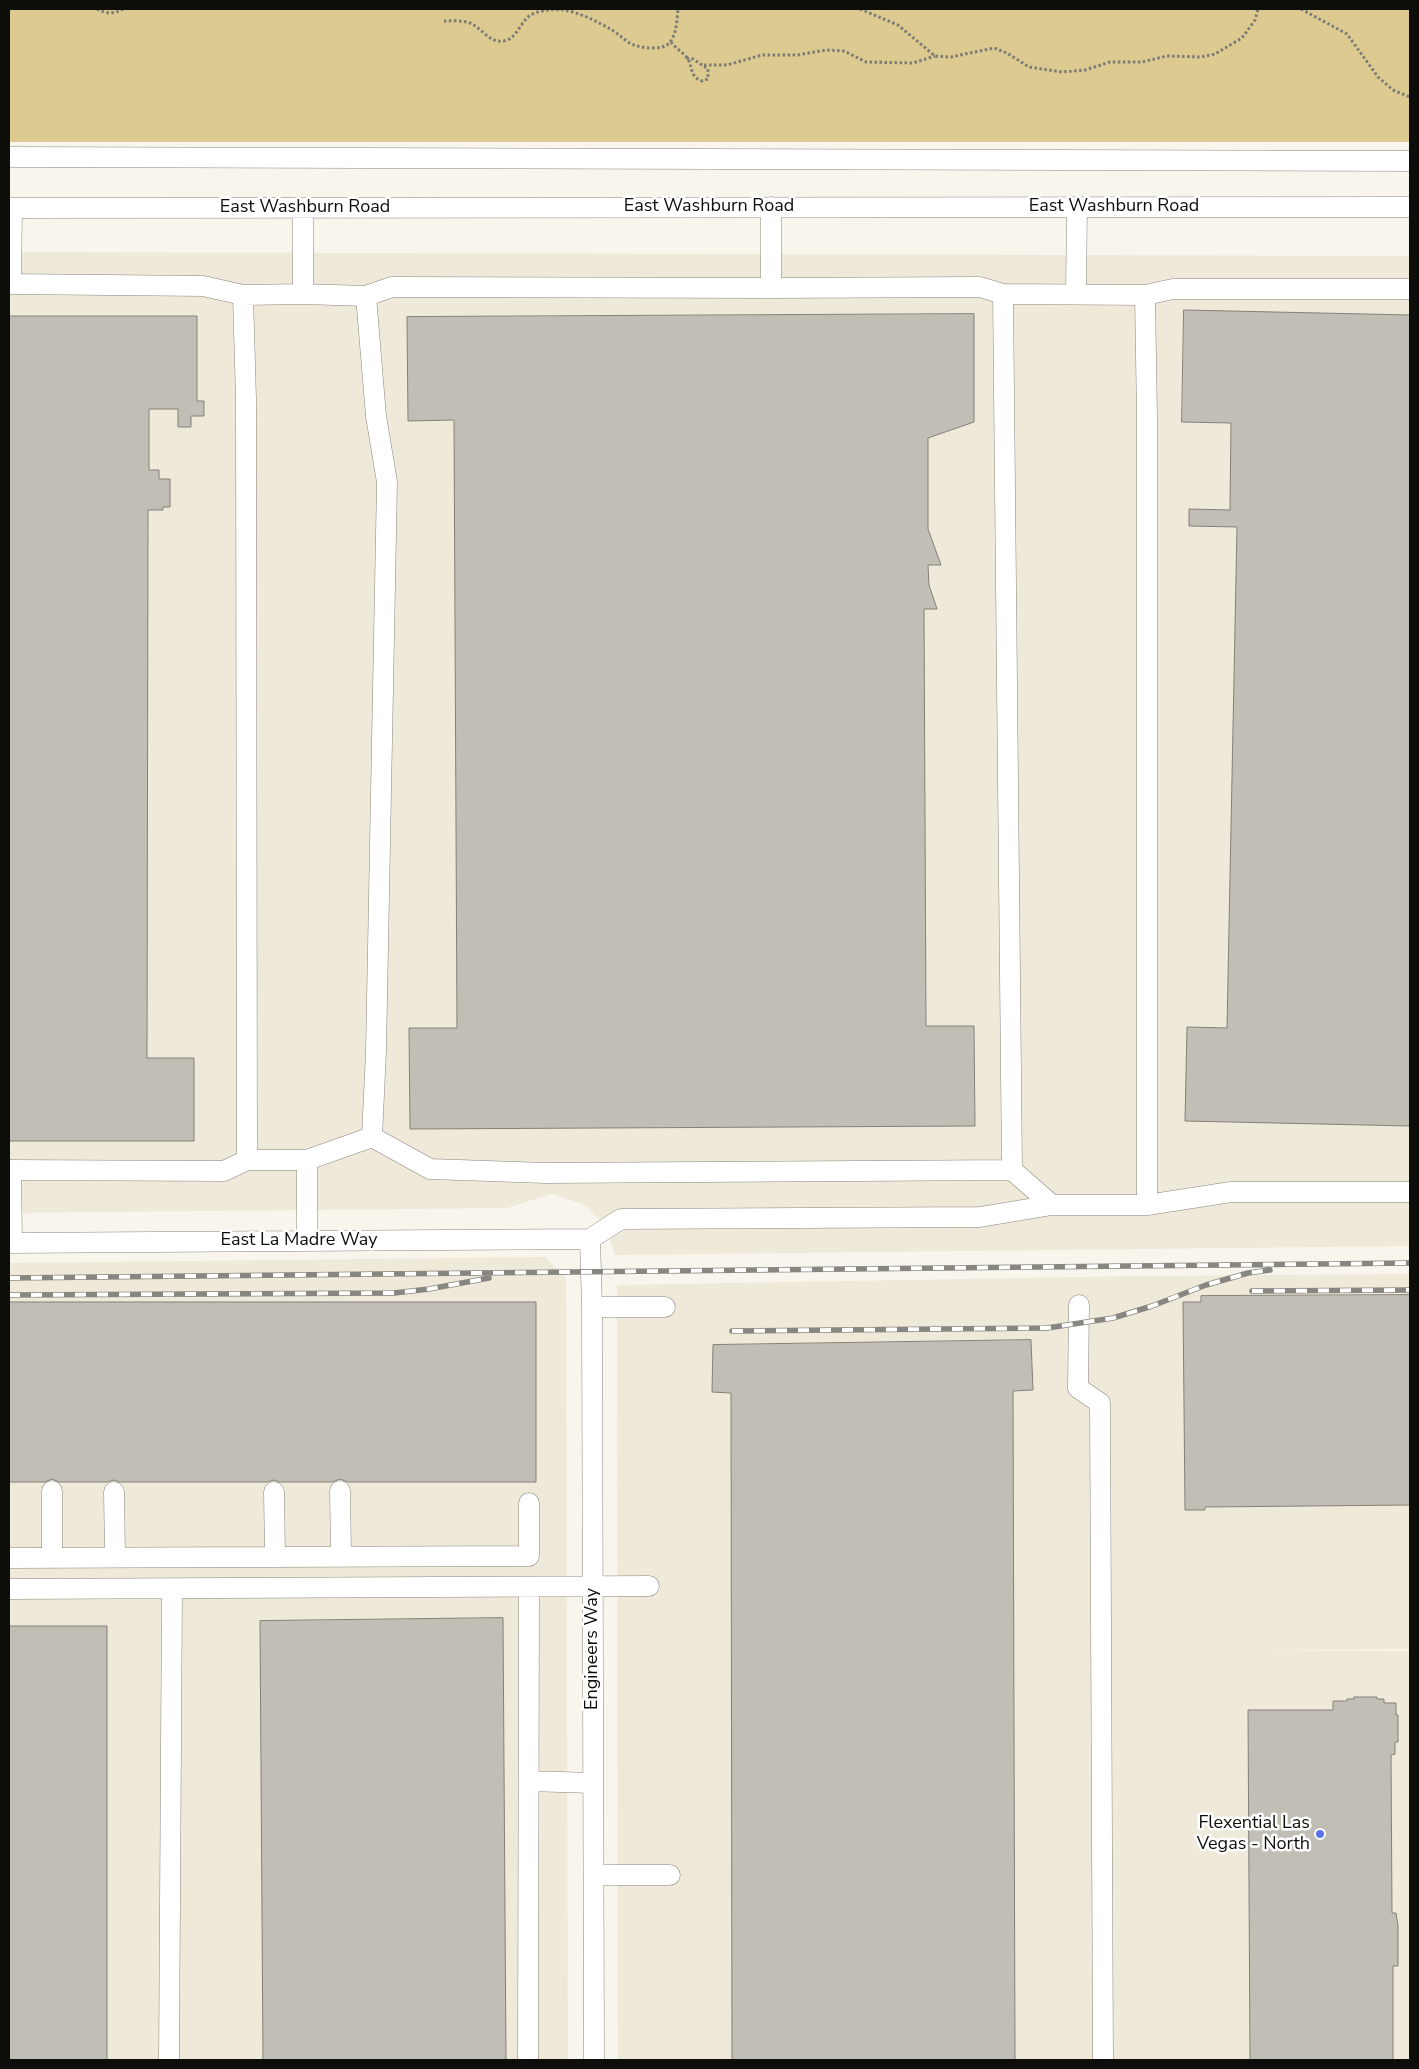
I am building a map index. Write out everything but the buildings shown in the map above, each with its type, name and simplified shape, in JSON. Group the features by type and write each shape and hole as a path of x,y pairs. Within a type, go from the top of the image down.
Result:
{"street":[{"path":"9,157 1410,160"},
{"path":"771,207 771,288"},
{"path":"1076,294 1077,207"},
{"name":"East Washburn Road","path":"10,208 1410,207"},
{"path":"10,208 10,284 203,286 243,296 303,294 366,296 392,287 980,287 1004,294 1145,295 1173,289 1410,289"},
{"path":"303,208 303,294"},
{"path":"1004,294 1012,1170"},
{"path":"1145,295 1147,418 1148,1204"},
{"path":"243,296 246,399 247,1160"},
{"path":"366,296 376,416 387,482 376,1050 372,1137"},
{"path":"10,1243 10,1170 224,1171 247,1160 307,1160 372,1137 430,1169 546,1173 1012,1170 1052,1204"},
{"path":"307,1160 307,1241"},
{"path":"590,1239 621,1219 980,1217 1052,1204 1148,1204 1231,1192 1410,1192"},
{"name":"East La Madre Way","path":"10,1243 590,1239"},
{"name":"Engineers Way","path":"590,1239 592,1307 594,2060"},
{"path":"1079,1305 1078,1388 1100,1403 1103,2060"},
{"path":"592,1307 666,1307"},
{"path":"52,1491 52,1558"},
{"path":"340,1491 341,1556"},
{"path":"114,1492 115,1557"},
{"path":"274,1492 275,1557"},
{"path":"9,1558 529,1556 529,1503"},
{"path":"9,1589 649,1586"},
{"path":"528,2060 530,1588"},
{"path":"169,2060 172,1589"},
{"path":"529,1782 593,1783"},
{"path":"594,1875 670,1875"}],"path":[{"path":"97,9 113,13 123,9"},
{"path":"444,21 471,24 493,40 503,41 508,40 514,35 528,17 535,13 549,10 565,10 576,13 612,30 632,44 652,48 670,42 675,33 678,9"},
{"path":"860,9 898,25 935,56"},
{"path":"686,58 704,65 727,65 762,55 797,55 826,50 844,51 866,62 906,63 930,59 935,56 951,57 994,48 1007,53 1029,67 1062,72 1085,70 1116,61 1142,62 1171,56 1201,57 1215,54 1242,38 1255,20 1258,9"},
{"path":"1300,9 1347,34 1378,77 1393,90 1410,97"},
{"path":"670,42 686,58 696,79 702,81 708,79 709,73 704,65"}],"shaded area":[{"path":"9,9 1410,9 1410,142 9,142"},
{"path":"9,252 1410,256 1410,1246 615,1255 604,1224 585,1205 552,1194 507,1208 9,1213"},
{"path":"545,1257 566,1278 568,2060 9,2060 9,1263"},
{"path":"1410,1274 1410,1649 1245,1650 1410,1651 1410,2060 618,2060 617,1285 1134,1276"}],"railway":[{"path":"9,1278 1410,1263"},
{"path":"732,1331 1047,1328 1113,1318 1152,1306 1206,1285 1248,1273 1270,1270"},
{"path":"9,1295 394,1293 429,1289 489,1278"},
{"path":"1252,1291 1410,1290"}],"place":[{"name":"Flexential Las Vegas - North","path":"1320,1834"}]}
